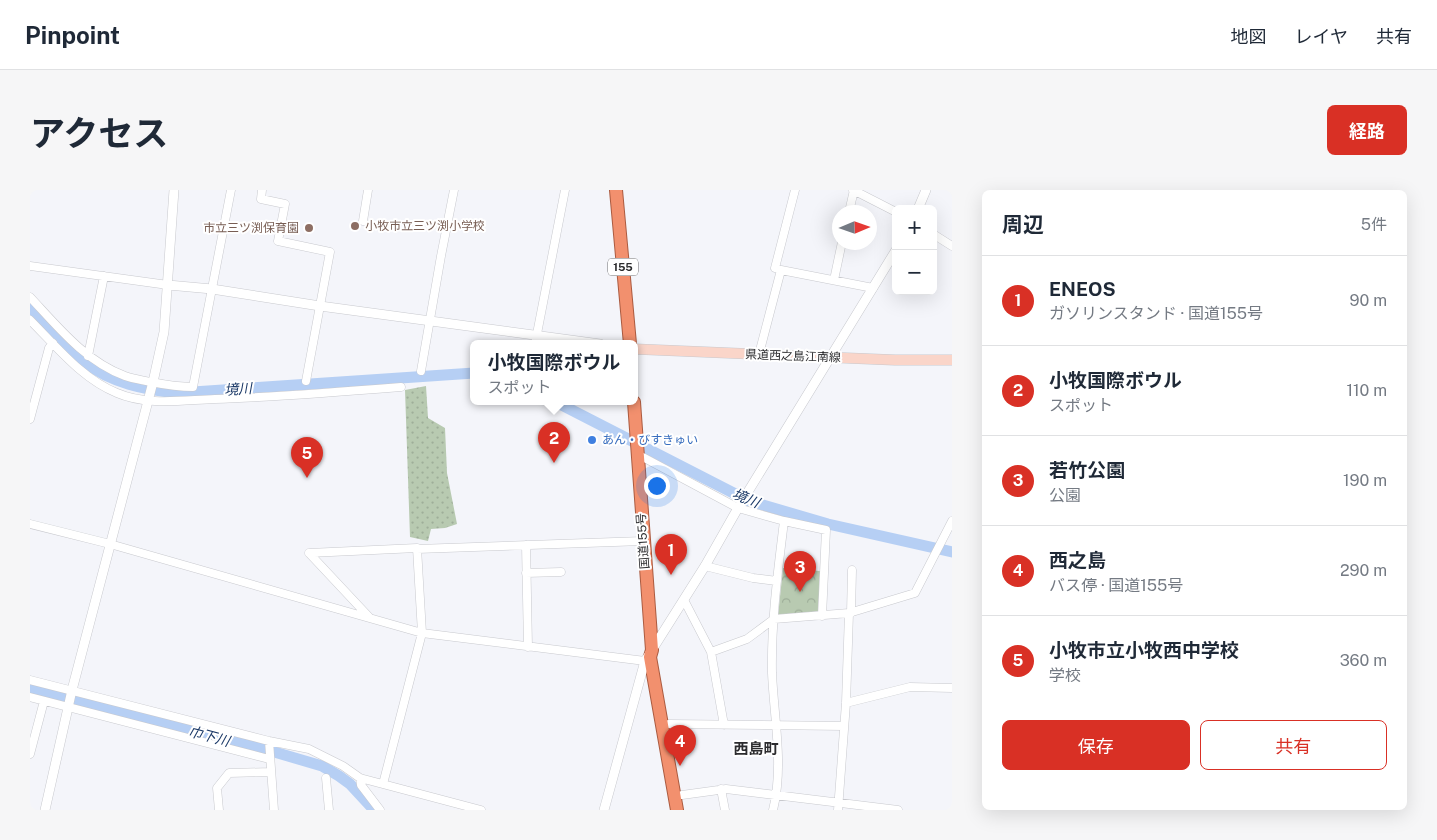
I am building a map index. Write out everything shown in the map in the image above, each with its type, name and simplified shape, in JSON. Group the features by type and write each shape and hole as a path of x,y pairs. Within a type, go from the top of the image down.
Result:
{"highway":[{"name":"155","path":"616,190 630,340"},
{"name":"国道155号","path":"634,405 648,656 650,657 677,810"},
{"name":"国道155号","path":"648,656 656,656 684,810"}],"main road":[{"name":"県道西之島江南線","path":"638,349 952,360"}],"street":[{"path":"45,810 72,692 164,332 174,190"},
{"path":"30,297 88,356 106,368 126,377 152,383 173,387 193,387 231,190"},
{"path":"262,190 261,199 285,204 278,241 330,252 306,381"},
{"path":"363,221 368,190"},
{"path":"421,371 454,190"},
{"path":"30,266 168,285 212,289 429,321 536,340 565,190"},
{"path":"795,190 775,268 873,288"},
{"path":"851,205 854,190 892,210"},
{"path":"920,205 926,190"},
{"path":"937,237 952,246"},
{"path":"834,280 840,250"},
{"path":"604,810 648,656 706,566 748,492 892,257"},
{"path":"759,354 781,270"},
{"path":"88,356 104,276"},
{"path":"30,320 53,344 96,382 118,393 148,398 259,397 401,386"},
{"path":"30,419 49,348 53,344"},
{"path":"637,454 739,507 784,521 826,530 822,616"},
{"path":"773,810 777,794 778,757 772,671 774,618 784,521"},
{"path":"711,652 747,639 774,618 850,613 915,593 952,522"},
{"path":"30,524 110,544 422,634 528,647 648,656"},
{"path":"371,619 309,553 643,541"},
{"path":"526,545 528,647"},
{"path":"383,784 422,634 417,549"},
{"path":"706,566 753,578 777,581"},
{"path":"838,806 846,703 852,570"},
{"path":"526,573 557,574"},
{"path":"684,600 711,652 724,725"},
{"path":"30,680 269,742 309,749 343,766 360,778 481,810"},
{"path":"846,703 910,687 952,688"},
{"path":"30,697 269,758"},
{"path":"30,754 44,701"},
{"path":"669,724 844,726"},
{"path":"269,742 274,810"},
{"path":"219,810 217,788 229,772 271,772"},
{"path":"326,778 329,810"},
{"path":"360,778 361,786 380,810"},
{"path":"682,795 722,789 777,794 838,806 898,810"},
{"path":"722,789 725,810"}],"green space":[{"path":"426,386 428,418 445,428 447,473 457,524 445,528 431,529 428,541 410,537 405,390"},
{"path":"783,568 820,571 819,614 778,616"}],"waterway":[{"name":"境川","path":"30,307 70,349 94,369 117,380 153,390 178,393 470,373"},
{"name":"境川","path":"562,405 749,501 828,524 952,552"},
{"name":"巾下川","path":"30,689 271,751 322,766 350,784 374,810"}],"place":[{"name":"小牧市立三ツ渕小学校","path":"355,226"},
{"name":"市立三ツ渕保育園","path":"309,228"},
{"name":"あん・びすきゅい","path":"592,440"},
{"name":"小牧国際ボウル","path":"554,463"},
{"name":"小牧市立小牧西中学校","path":"307,478"},
{"name":"ENEOS","path":"671,575"},
{"name":"若竹公園","path":"800,592"},
{"name":"西之島","path":"680,766"}],"district":[{"name":"西島町","path":"756,749"}]}
